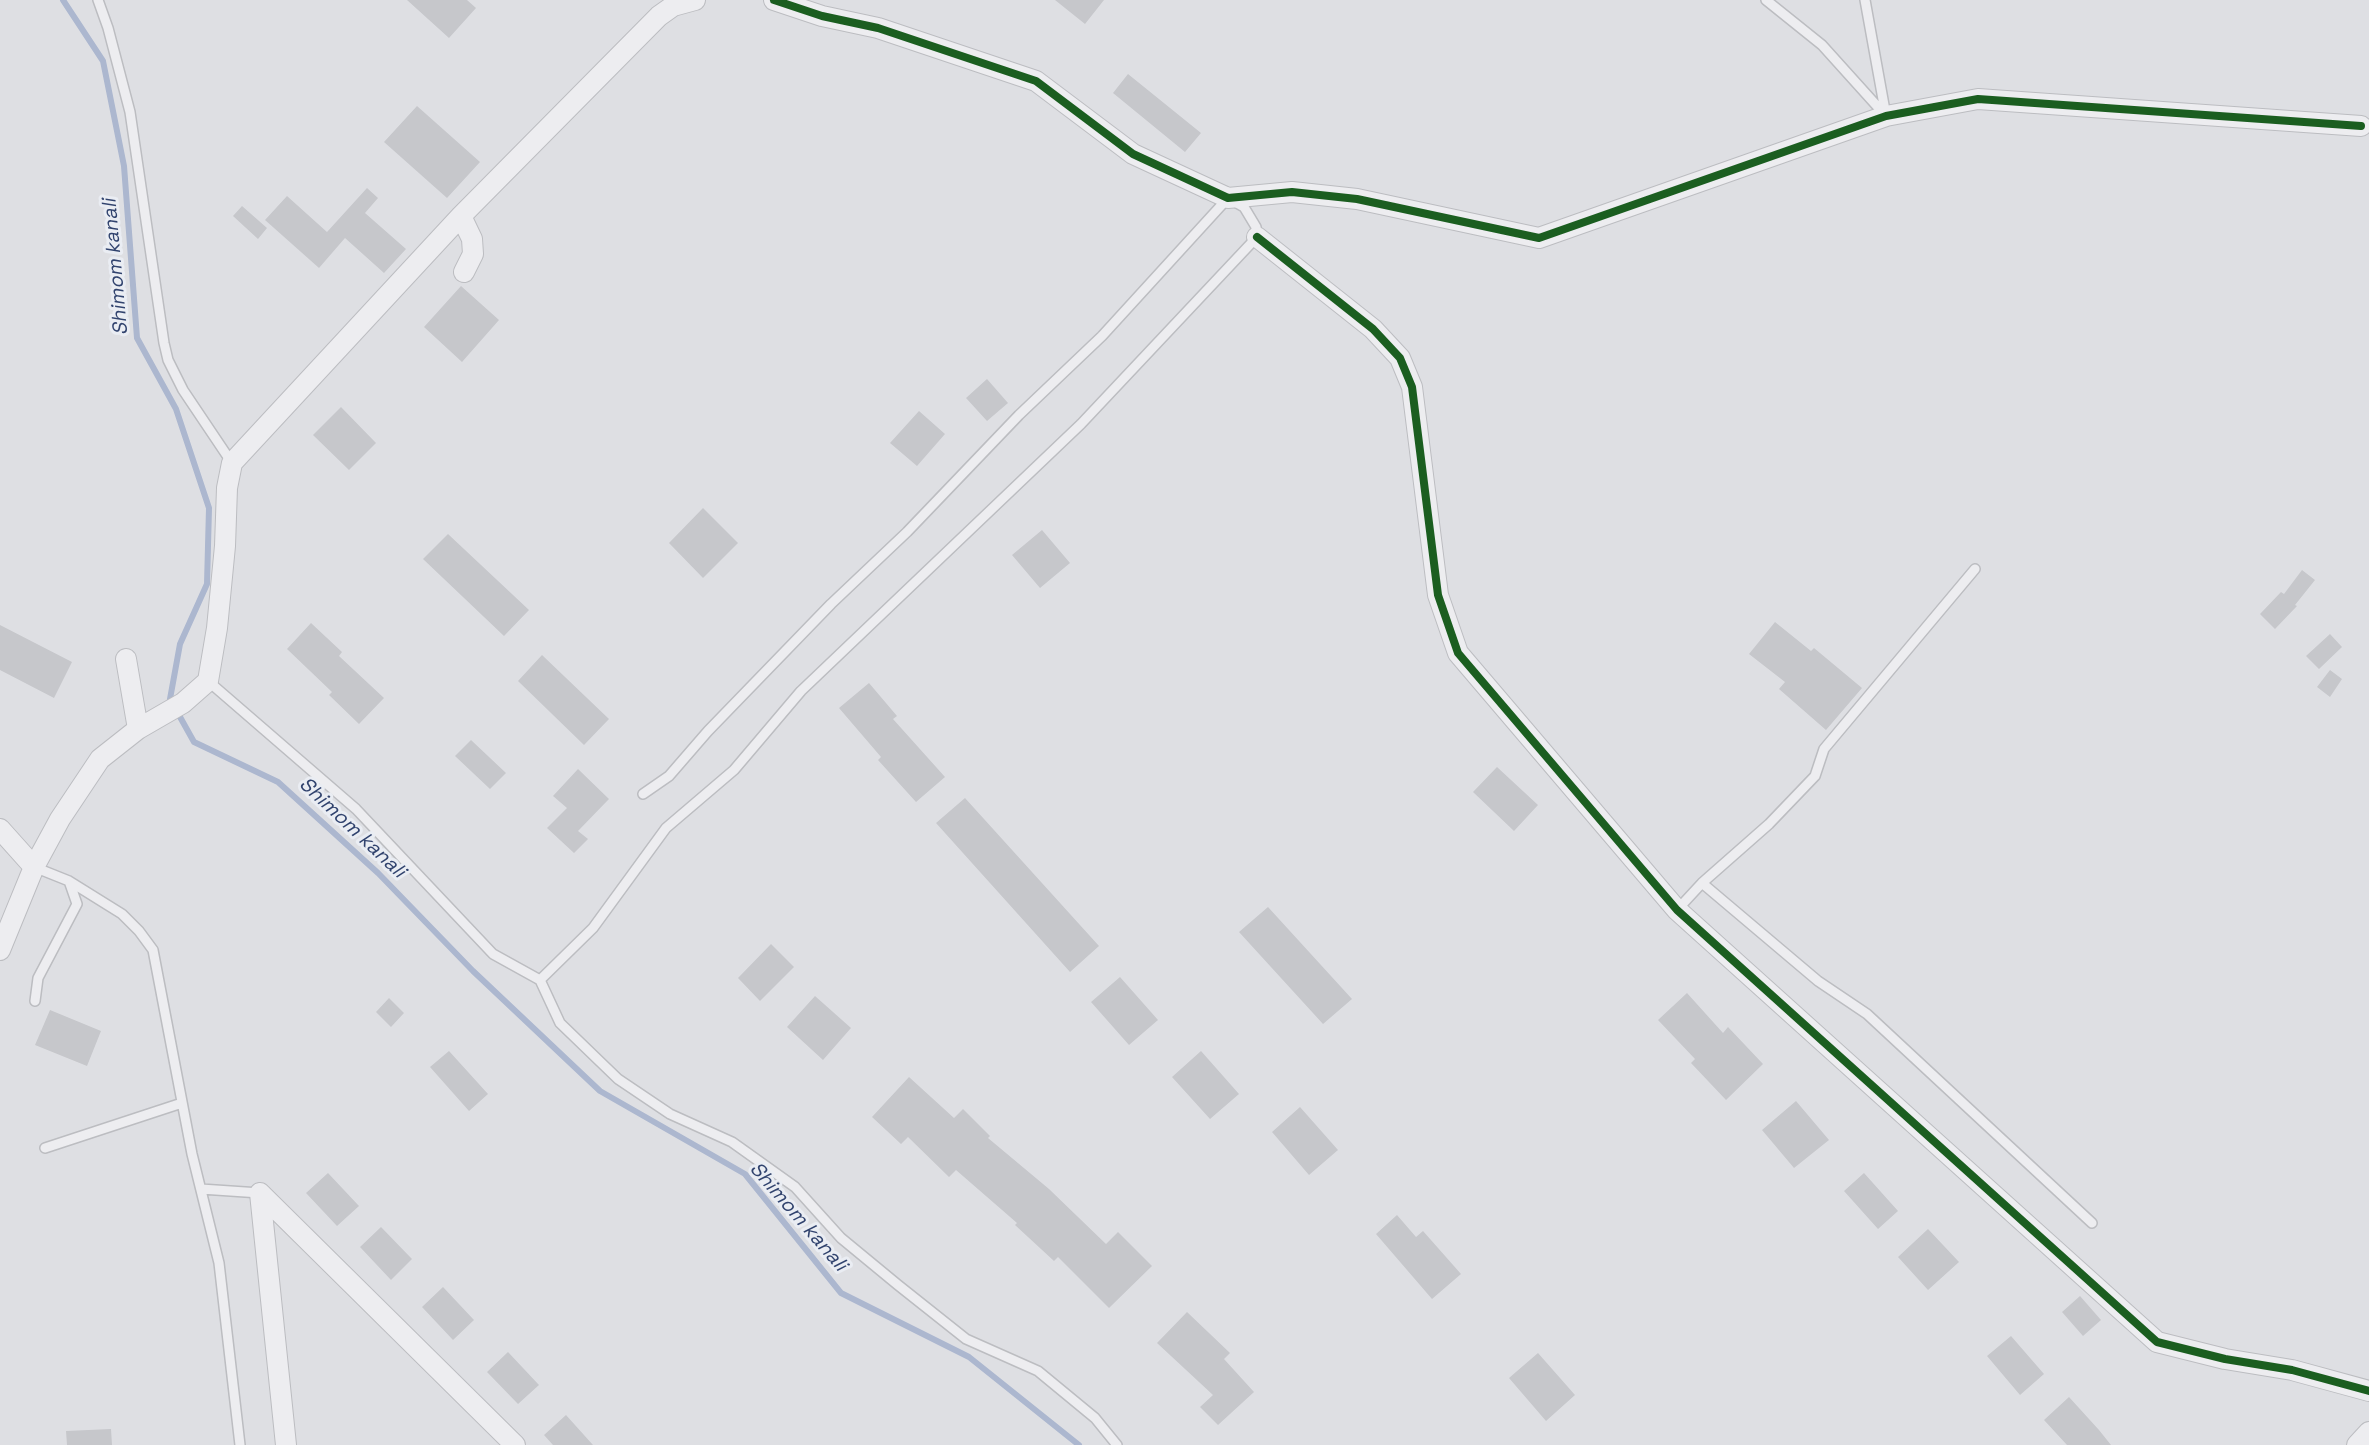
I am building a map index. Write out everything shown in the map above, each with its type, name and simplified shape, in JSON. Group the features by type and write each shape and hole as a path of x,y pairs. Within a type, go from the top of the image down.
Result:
{"street":[{"path":"0,950 34,867 60,819 100,759 144,726 183,703 208,681 217,628 225,546 227,488 232,463 461,216 670,3 695,0"},
{"path":"774,0 822,16 878,28 1036,81 1133,154 1228,198 1292,192 1357,199 1539,238 1886,116 1978,99 2361,126"},
{"path":"461,216 469,228 473,254 464,272"},
{"path":"1257,237 1373,328 1400,358 1412,387 1438,595 1458,653 1677,910 2157,1342 2225,1359 2292,1370 2369,1391"},
{"path":"126,659 144,726"},
{"path":"0,829 34,867"},
{"path":"261,1193 286,1445"},
{"path":"261,1193 515,1445"},
{"path":"2357,1445 2369,1431"}],"lane":[{"path":"98,0 108,28 130,112 168,360 183,390 232,463"},
{"path":"1766,0 1822,45 1886,116"},
{"path":"1865,0 1886,116"},
{"path":"540,981 593,928 666,828 734,770 801,692 1082,424 1257,237 1256,227 1244,207 1228,198 1102,336 1019,415 907,532 831,604 708,731 669,776 643,794"},
{"path":"1677,910 1702,883 1769,824 1815,776 1824,749 1976,569"},
{"path":"208,681 356,809 493,954 540,981 560,1023 618,1079 670,1114 732,1142 795,1187 841,1238 898,1285 966,1339 1038,1371 1095,1418 1117,1445"},
{"path":"34,867 69,881 122,914 153,950 182,1103 219,1263 240,1445"},
{"path":"35,1001 38,978 77,904 69,881"},
{"path":"1702,883 1818,981 1867,1014 2092,1223"},
{"path":"45,1148 182,1103"},
{"path":"201,1190 261,1193"}],"building":[{"path":"407,0 467,0 476,8 449,38"},
{"path":"1055,0 1104,0 1085,24"},
{"path":"1128,74 1201,133 1185,152 1113,93"},
{"path":"417,106 480,162 447,198 384,142"},
{"path":"367,188 378,198 365,213 406,249 384,273 345,238 319,268 265,220 287,196 327,232"},
{"path":"242,206 267,228 258,239 233,216"},
{"path":"461,286 499,320 462,362 424,327"},
{"path":"987,379 1008,403 987,421 966,398"},
{"path":"341,407 376,443 349,470 313,435"},
{"path":"919,411 945,434 917,466 890,443"},
{"path":"703,508 738,543 703,578 669,543"},
{"path":"1042,530 1070,563 1040,588 1012,555"},
{"path":"448,534 529,610 504,636 423,559"},
{"path":"2302,570 2315,580 2295,605 2297,606 2275,629 2260,614 2281,592 2284,594"},
{"path":"1775,622 1811,651 1814,648 1862,688 1826,730 1779,689 1785,682 1749,654"},
{"path":"311,623 342,652 339,656 384,698 359,724 329,695 332,692 287,649"},
{"path":"0,625 72,662 54,698 0,670"},
{"path":"2330,634 2342,647 2319,669 2306,656"},
{"path":"542,655 609,719 584,745 518,681"},
{"path":"2330,670 2342,679 2330,697 2317,687"},
{"path":"869,683 897,716 893,719 945,777 916,802 878,760 881,757 839,708"},
{"path":"471,740 506,773 490,789 455,756"},
{"path":"1497,767 1538,805 1514,831 1473,792"},
{"path":"578,769 609,799 578,831 588,839 574,853 547,828 567,808 553,796"},
{"path":"965,798 1099,946 1070,972 936,823"},
{"path":"1268,907 1352,999 1323,1024 1239,932"},
{"path":"771,944 794,967 760,1001 738,978"},
{"path":"1120,977 1158,1020 1129,1045 1091,1002"},
{"path":"1687,993 1723,1033 1728,1027 1763,1064 1726,1100 1691,1063 1695,1059 1658,1020"},
{"path":"815,996 851,1028 823,1060 787,1027"},
{"path":"389,998 404,1013 391,1027 376,1012"},
{"path":"50,1010 101,1031 87,1066 35,1045"},
{"path":"449,1051 488,1094 469,1111 430,1067"},
{"path":"1201,1051 1239,1094 1210,1119 1172,1077"},
{"path":"909,1077 954,1118 963,1109 990,1136 988,1138 1049,1189 1106,1244 1118,1232 1152,1266 1109,1308 1058,1257 1054,1261 1015,1225 1017,1223 956,1170 949,1177 908,1137 901,1144 872,1117"},
{"path":"1796,1101 1829,1140 1794,1168 1762,1130"},
{"path":"1300,1107 1338,1150 1309,1175 1272,1132"},
{"path":"328,1173 359,1206 337,1226 306,1193"},
{"path":"1864,1173 1898,1211 1878,1229 1844,1191"},
{"path":"1397,1215 1416,1237 1423,1231 1461,1274 1432,1299 1376,1234"},
{"path":"381,1227 412,1259 391,1280 360,1247"},
{"path":"1928,1229 1959,1262 1928,1290 1898,1257"},
{"path":"443,1287 474,1320 453,1340 422,1307"},
{"path":"2080,1296 2101,1320 2083,1336 2062,1312"},
{"path":"1187,1312 1230,1353 1224,1359 1254,1392 1218,1425 1200,1407 1213,1395 1157,1343"},
{"path":"2011,1336 2044,1374 2020,1395 1987,1356"},
{"path":"508,1352 539,1385 518,1404 487,1372"},
{"path":"1538,1353 1575,1395 1546,1421 1509,1378"},
{"path":"2069,1397 2111,1445 2067,1445 2044,1420"},
{"path":"566,1415 593,1445 553,1445 544,1435"},
{"path":"111,1429 112,1445 67,1445 66,1431"}],"waterway":[{"name":"Shimom kanali","path":"63,0 103,61 124,166 137,338 176,409 209,508 207,584 180,644 170,699 194,742 278,782 378,873 473,971 600,1091 745,1174 841,1293 969,1357 1079,1445"}],"cycle path":[{"path":"774,0 822,16 878,28 1036,81 1133,154 1228,198 1292,192 1357,199 1539,238 1886,116 1978,99 2361,126"},
{"path":"1257,237 1373,329 1400,358 1412,387 1438,595 1458,653 1677,910 2157,1342 2225,1359 2292,1370 2369,1391"}]}
